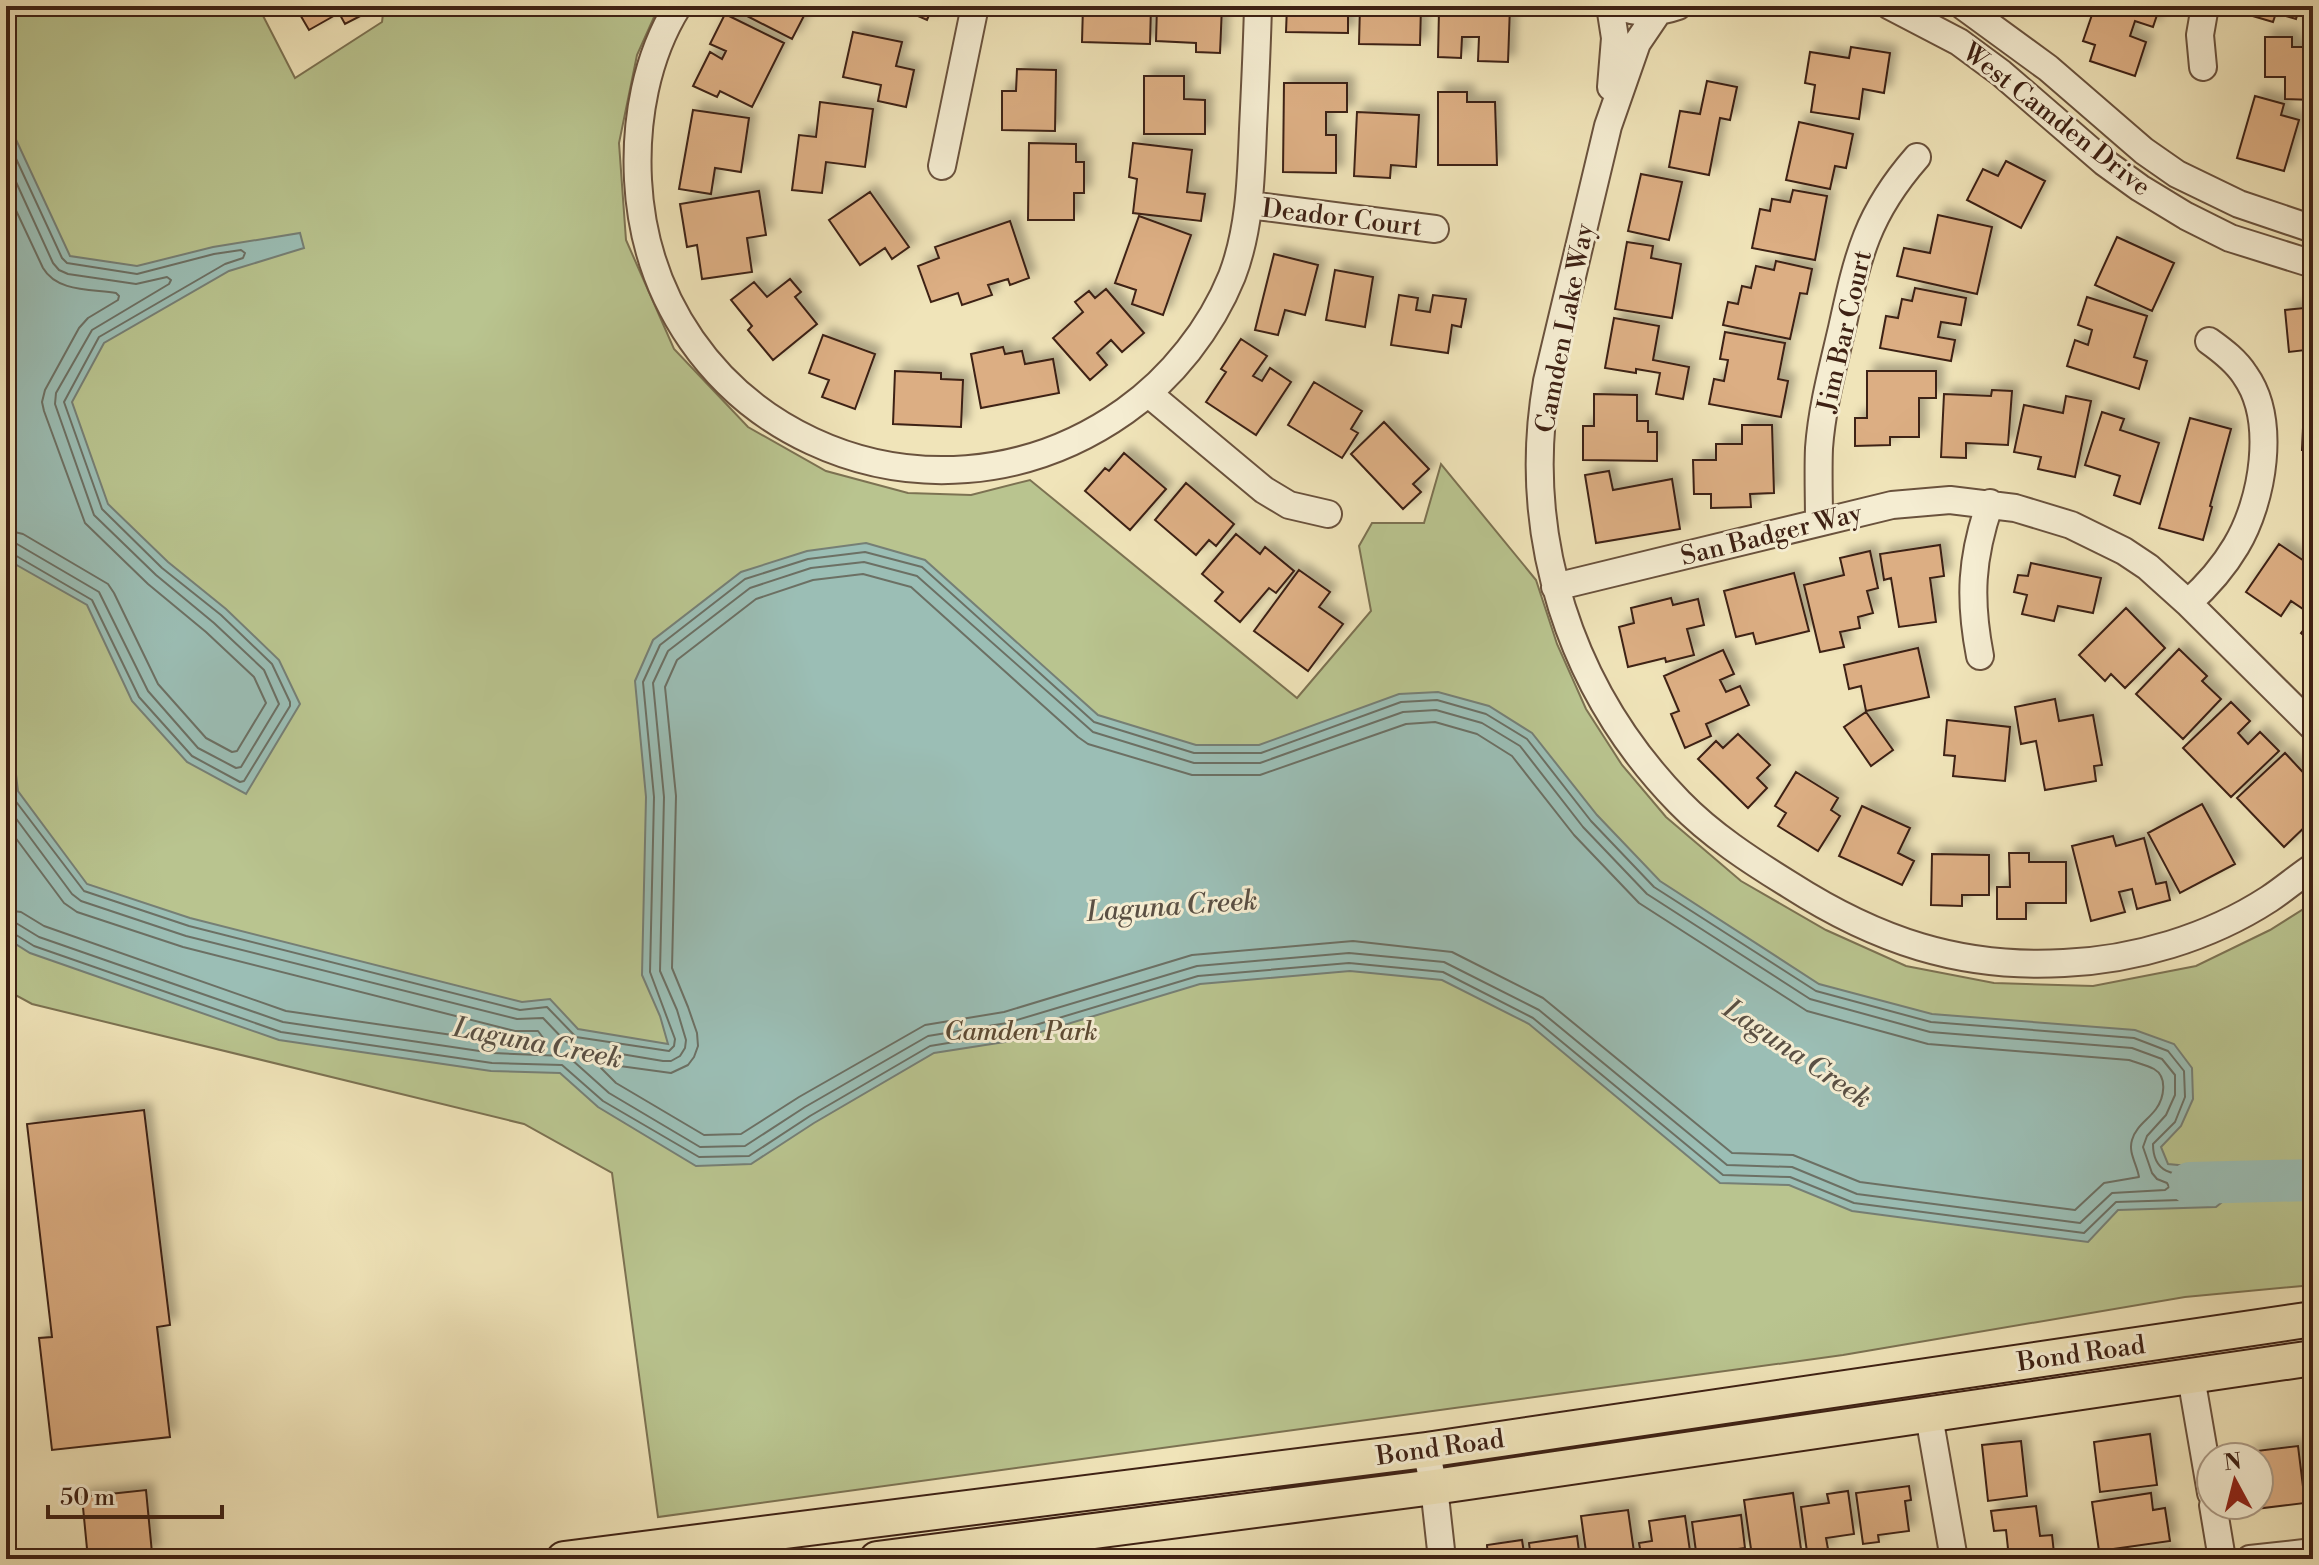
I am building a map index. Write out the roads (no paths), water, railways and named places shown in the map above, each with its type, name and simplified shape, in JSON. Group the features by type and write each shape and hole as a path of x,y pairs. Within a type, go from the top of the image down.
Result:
{"main road":[{"name":"Bond Road","path":"564,1559 1426,1450 2313,1319"},
{"name":"Bond Road","path":"877,1559 1434,1487 2313,1358"}],"street":[{"path":"678,6 659,44 644,95 639,124 638,173 643,225 657,275 680,322 710,364 749,402 800,435 849,456 901,468 955,471 1008,464 1058,449 1106,425 1149,394 1192,345 1221,299 1241,249 1249,205 1258,6"},
{"path":"942,166 975,6"},
{"name":"Camden Lake Way","path":"1608,126 1615,38 1610,6"},
{"path":"1619,6 1641,12 1668,9"},
{"name":"West Camden Drive","path":"1890,6 1959,42 2140,188 2230,238 2313,264"},
{"name":"West Camden Drive","path":"1963,6 2036,59 2144,151 2177,174 2239,204 2313,229"},
{"path":"2203,67 2200,35 2205,6"},
{"name":"Camden Lake Way","path":"1668,9 1637,43 1608,126 1543,406 1539,455 1547,553 1572,640 1605,707 1647,768 1680,804 1717,837 1827,909 1882,935 1940,952 2004,963 2065,963 2155,948 2213,928 2267,900 2313,867"},
{"name":"Jim Bar Court","path":"1819,522 1819,447 1826,399 1854,270 1872,220 1892,187 1917,157"},
{"name":"Deador Court","path":"1249,205 1435,229"},
{"path":"2188,603 2215,575 2238,544 2256,498 2263,448 2257,398 2246,376 2230,357 2209,341"},
{"path":"1149,394 1264,490 1289,505 1328,514"},
{"name":"San Badger Way","path":"1555,587 1892,505 1950,500 1990,503 2044,515 2098,537 2148,567 2313,727"},
{"path":"1980,656 1972,601 1973,576 1976,551 1990,503"},
{"path":"2191,1377 2202,1441"},
{"path":"1929,1416 1954,1559"},
{"path":"1426,1450 1434,1487 1442,1559"},
{"path":"2216,1521 2222,1559"},
{"path":"2250,1559 2313,1552"}],"water":[{"path":"6,124 70,256 137,266 213,247 300,233 304,248 229,271 104,343 72,402 108,504 168,562 226,609 279,660 300,704 246,794 187,762 132,701 87,605 6,559"},
{"path":"866,543 925,560 1098,715 1196,745 1259,745 1399,694 1438,692 1489,706 1532,733 1597,815 1660,881 1819,984 1932,1014 2135,1030 2174,1044 2192,1068 2193,1099 2181,1126 2161,1147 2168,1164 2220,1169 2248,1181 2216,1207 2118,1210 2088,1242 1852,1211 1789,1185 1720,1183 1529,1024 1442,980 1350,971 1200,984 1011,1041 934,1053 751,1164 696,1166 598,1107 560,1073 491,1071 279,1040 30,953 6,938 6,693 18,791 87,884 190,918 522,1002 550,999 578,1029 668,1044 642,975 646,797 635,681 653,640 741,572 807,551"}],"waterway":[{"name":"Laguna Creek","path":"2190,1183 2313,1180"}],"park label":[{"name":"Camden Park","path":"1021,1031"}]}
